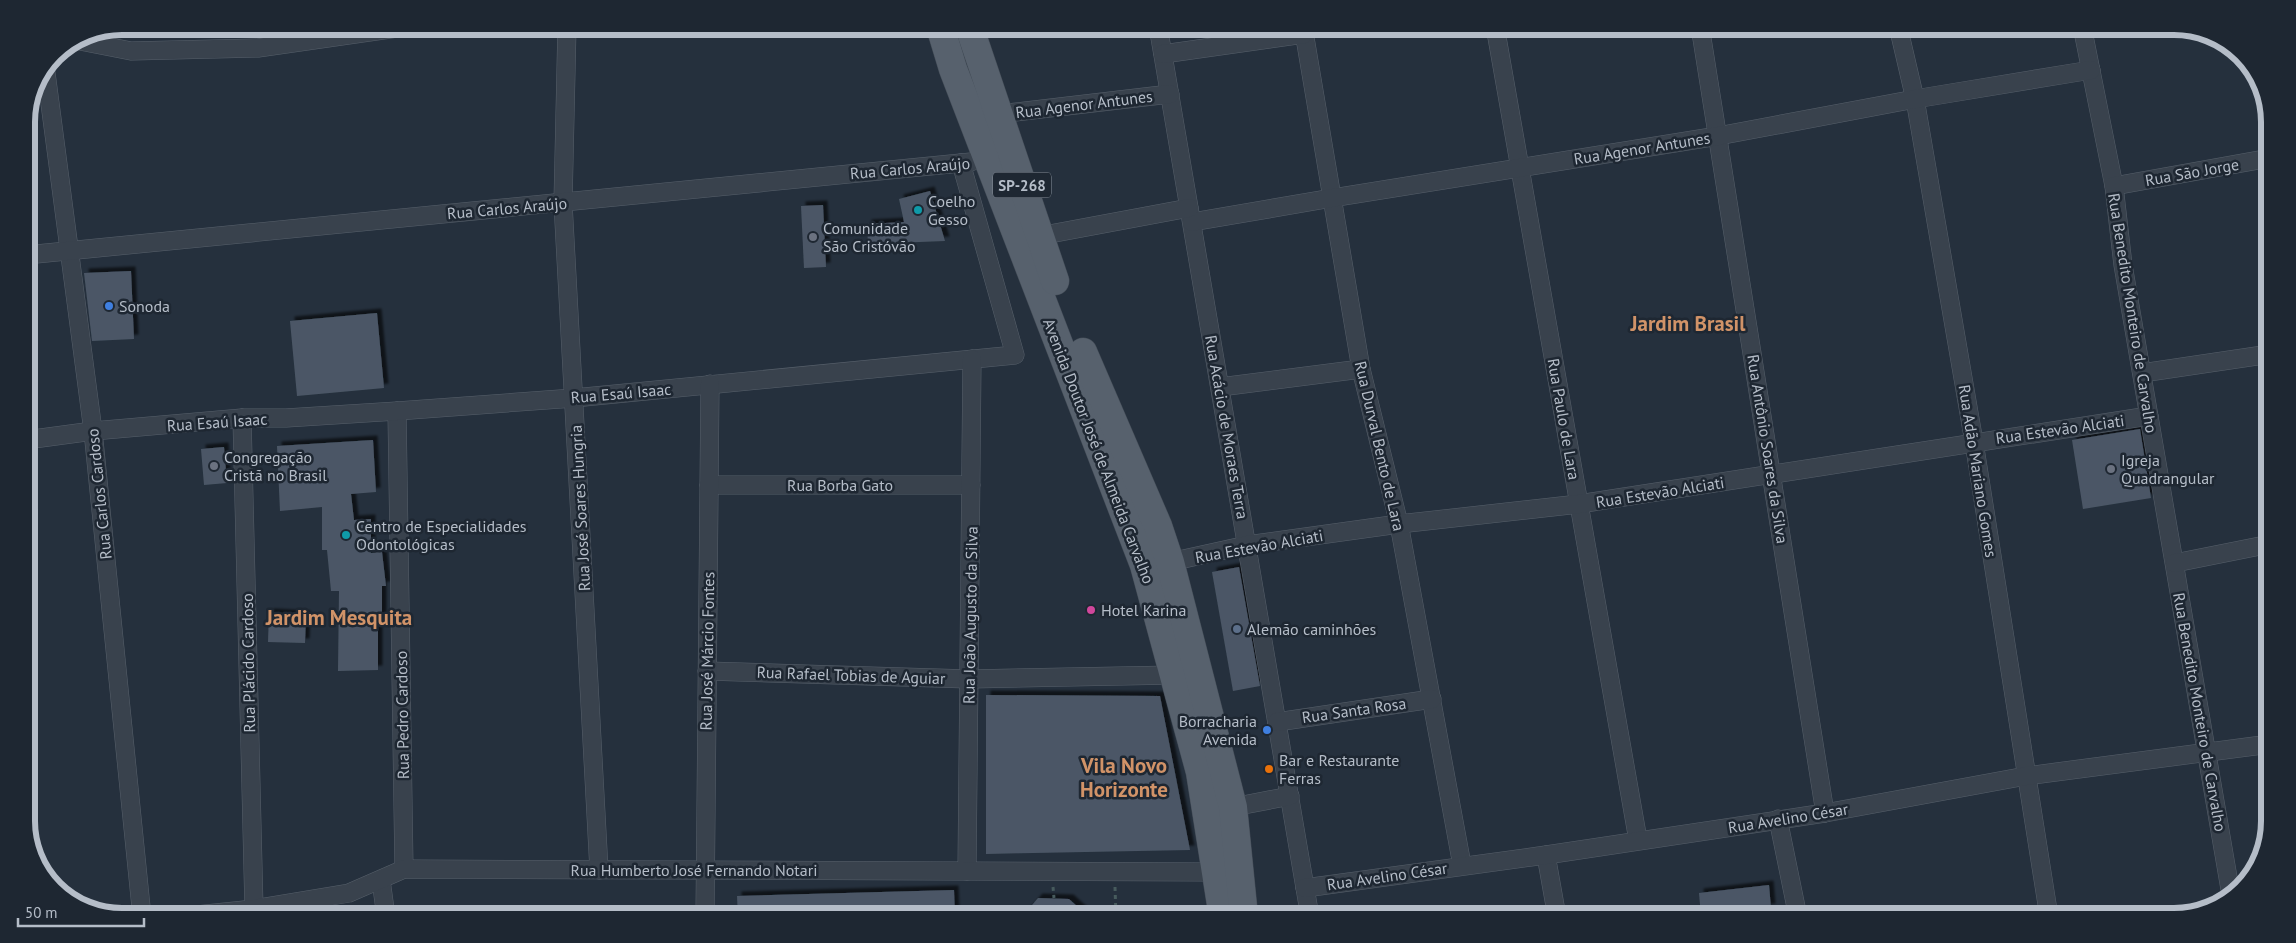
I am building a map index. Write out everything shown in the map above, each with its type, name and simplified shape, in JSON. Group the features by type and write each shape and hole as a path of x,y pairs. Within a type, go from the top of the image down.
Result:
{"main road":[{"name":"Avenida Doutor José de Almeida Carvalho","path":"943,35 953,69 1144,565 1200,772 1222,908"},
{"name":"Avenida Doutor José de Almeida Carvalho","path":"972,35 1039,236 1095,384 1158,526 1170,562 1233,807 1243,908"}],"street":[{"path":"88,43 131,51 258,48 348,35"},
{"name":"Rua José Soares Hungria","path":"567,35 564,203 599,870"},
{"name":"Rua Acácio de Moraes Terra","path":"1160,35 1308,908"},
{"path":"1163,54 1275,35"},
{"name":"Rua Durval Bento de Lara","path":"1305,35 1361,369 1399,524 1462,865"},
{"name":"Rua Paulo de Lara","path":"1496,35 1638,840"},
{"name":"Rua Antônio Soares da Silva","path":"1701,35 1825,812"},
{"name":"Rua Adão Mariano Gomes","path":"1900,35 1915,99 1974,442 2048,908"},
{"name":"Rua Benedito Monteiro de Carvalho","path":"2084,35 2114,186 2123,265 2230,887"},
{"path":"101,38 131,51"},
{"name":"Rua Agenor Antunes","path":"1039,236 1332,198 1718,136 1915,99 2090,70"},
{"name":"Rua Carlos Cardoso","path":"47,79 93,431 141,908"},
{"name":"Rua Agenor Antunes","path":"998,114 1170,94"},
{"name":"Rua Carlos Araújo","path":"35,253 564,203 988,160"},
{"name":"Rua São Jorge","path":"2114,186 2261,160"},
{"name":"Rua Esaú Isaac","path":"35,439 93,431 242,418 397,411 574,398 1015,355 961,162"},
{"path":"2142,373 2261,355"},
{"name":"Rua João Augusto da Silva","path":"968,871 972,359"},
{"path":"1220,387 1361,369"},
{"name":"Rua José Márcio Fontes","path":"705,908 710,384"},
{"name":"Rua Pedro Cardoso","path":"397,411 404,870"},
{"name":"Rua Estevão Alciati","path":"1170,562 1247,544 1399,524 1579,504 2149,416"},
{"name":"Rua Plácido Cardoso","path":"242,418 254,908"},
{"name":"Rua Borba Gato","path":"709,484 971,486"},
{"path":"2175,563 2261,546"},
{"name":"Rua Rafael Tobias de Aguiar","path":"707,671 969,679 1174,675"},
{"name":"Rua Santa Rosa","path":"1277,722 1432,699"},
{"name":"Rua Avelino César","path":"1305,888 1546,855 1825,812 2026,776 2207,754 2261,745"},
{"path":"1233,807 1290,796"},
{"path":"1778,819 1796,908"},
{"path":"1546,855 1555,908"},
{"name":"Rua Humberto José Fernando Notari","path":"260,908 348,893 404,870 1217,872"},
{"path":"381,880 385,908"}],"path":[{"path":"1114,871 1116,908"}],"building":[{"name":"Coelho Gesso","path":"930,191 945,241 868,244 867,224 904,222 899,199"},
{"name":"Comunidade São Cristóvão","path":"823,205 826,267 804,268 801,206"},
{"name":"Sonoda","path":"131,271 134,339 92,341 84,273"},
{"path":"377,313 384,388 297,396 290,321"},
{"name":"Igreja Quadrangular","path":"2140,429 2151,498 2083,509 2072,440"},
{"path":"373,440 376,492 351,494 354,520 371,519 371,553 382,552 386,586 382,586 382,624 378,624 378,670 338,671 339,591 331,591 327,550 322,550 322,507 280,511 277,446"},
{"name":"Congregação Cristã no Brasil","path":"224,447 227,483 204,485 201,449"},
{"name":"Alemão caminhões","path":"1239,567 1260,686 1233,691 1212,572"},
{"path":"269,613 306,615 305,643 268,642"},
{"path":"986,695 1160,696 1190,850 986,854"},
{"path":"1769,885 1771,908 1700,908 1699,893"},
{"path":"954,890 955,908 738,908 737,896"},
{"path":"1038,898 1069,899 1079,908 1030,908"}],"place":[{"name":"Coelho Gesso","path":"918,210"},
{"name":"Comunidade São Cristóvão","path":"813,237"},
{"name":"Sonoda","path":"109,306"},
{"name":"Congregação Cristã no Brasil","path":"214,466"},
{"name":"Igreja Quadrangular","path":"2111,469"},
{"name":"Centro de Especialidades Odontológicas","path":"346,535"},
{"name":"Hotel Karina","path":"1091,610"},
{"name":"Alemão caminhões","path":"1237,629"},
{"name":"Borracharia Avenida","path":"1267,730"},
{"name":"Bar e Restaurante Ferras","path":"1269,769"}],"district":[{"name":"Jardim Brasil","path":"1688,323"},
{"name":"Jardim Mesquita","path":"339,617"},
{"name":"Vila Novo Horizonte","path":"1124,777"}]}
